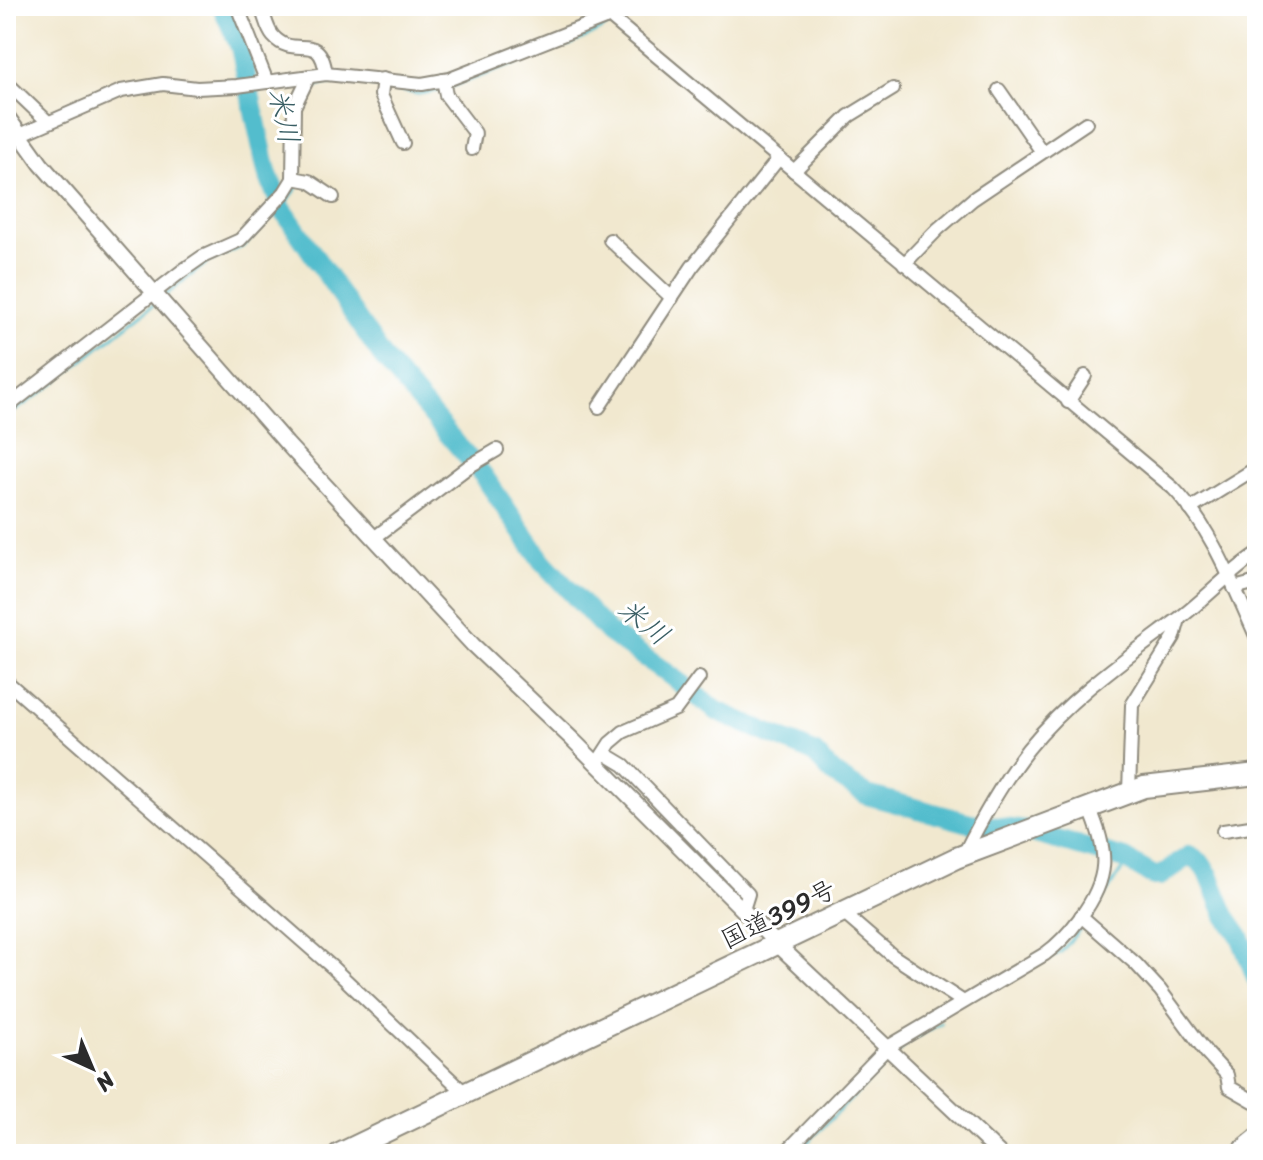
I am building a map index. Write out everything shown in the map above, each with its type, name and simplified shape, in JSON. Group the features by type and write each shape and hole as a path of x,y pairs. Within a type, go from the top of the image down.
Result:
{"highway":[{"name":"国道399号","path":"339,1154 963,855 1129,791 1182,780 1257,774"}],"main road":[{"path":"1236,1154 1257,1137"}],"street":[{"path":"237,6 265,82"},
{"path":"260,6 276,39 290,46 317,50 324,57 326,74"},
{"path":"581,6 612,20 1159,476 1190,509 1228,575 1257,638"},
{"path":"13,138 131,89 163,84 197,88 237,86 326,74 382,84 444,85 612,20 624,6"},
{"path":"6,408 202,257 240,240 297,179 294,107 309,76"},
{"path":"6,82 48,122"},
{"path":"382,84 403,143"},
{"path":"444,85 475,133 472,149"},
{"path":"794,171 849,116 893,89"},
{"path":"999,90 1042,152"},
{"path":"6,115 13,138 41,164 473,645 600,758 776,943 1000,1154"},
{"path":"904,264 973,199 1086,123"},
{"path":"599,407 692,267 779,158"},
{"path":"297,179 317,185 333,197"},
{"path":"610,240 672,298"},
{"path":"1068,402 1085,376"},
{"path":"374,538 473,463 497,450"},
{"path":"1190,509 1253,470"},
{"path":"963,855 985,814 1028,749 1059,717 1123,660 1179,619 1228,575 1257,554"},
{"path":"1234,588 1257,582"},
{"path":"1129,791 1132,705 1174,637 1179,619"},
{"path":"6,681 273,914 465,1093"},
{"path":"600,758 610,743 623,732 672,712 693,686"},
{"path":"784,1154 893,1053 962,1001 1057,945 1085,920 1103,878 1104,859 1089,807"},
{"path":"1223,831 1257,826"},
{"path":"842,912 893,956 962,1001"},
{"path":"1085,920 1136,964 1160,990 1227,1075 1229,1087 1257,1103"}],"waterway":[{"name":"米川","path":"222,6 240,47 267,172 281,207 384,359 483,475 542,561 608,632 717,711 814,753 834,774 867,795 970,823 1025,831 1125,859 1154,876 1160,876 1189,856 1200,862 1209,875 1226,916 1240,936 1257,980"},
{"path":"620,18 636,6"},
{"path":"450,87 574,43 614,23"},
{"path":"307,93 332,83 352,82 380,87"},
{"path":"388,88 418,94 443,90"},
{"path":"299,175 301,103"},
{"path":"163,297 208,262 244,246 285,204 298,183"},
{"path":"6,417 157,302"},
{"path":"1089,918 1122,870 1125,859"},
{"path":"1047,960 1061,952 1084,924"},
{"path":"898,1053 908,1042 941,1023"},
{"path":"796,1154 892,1058"}]}
